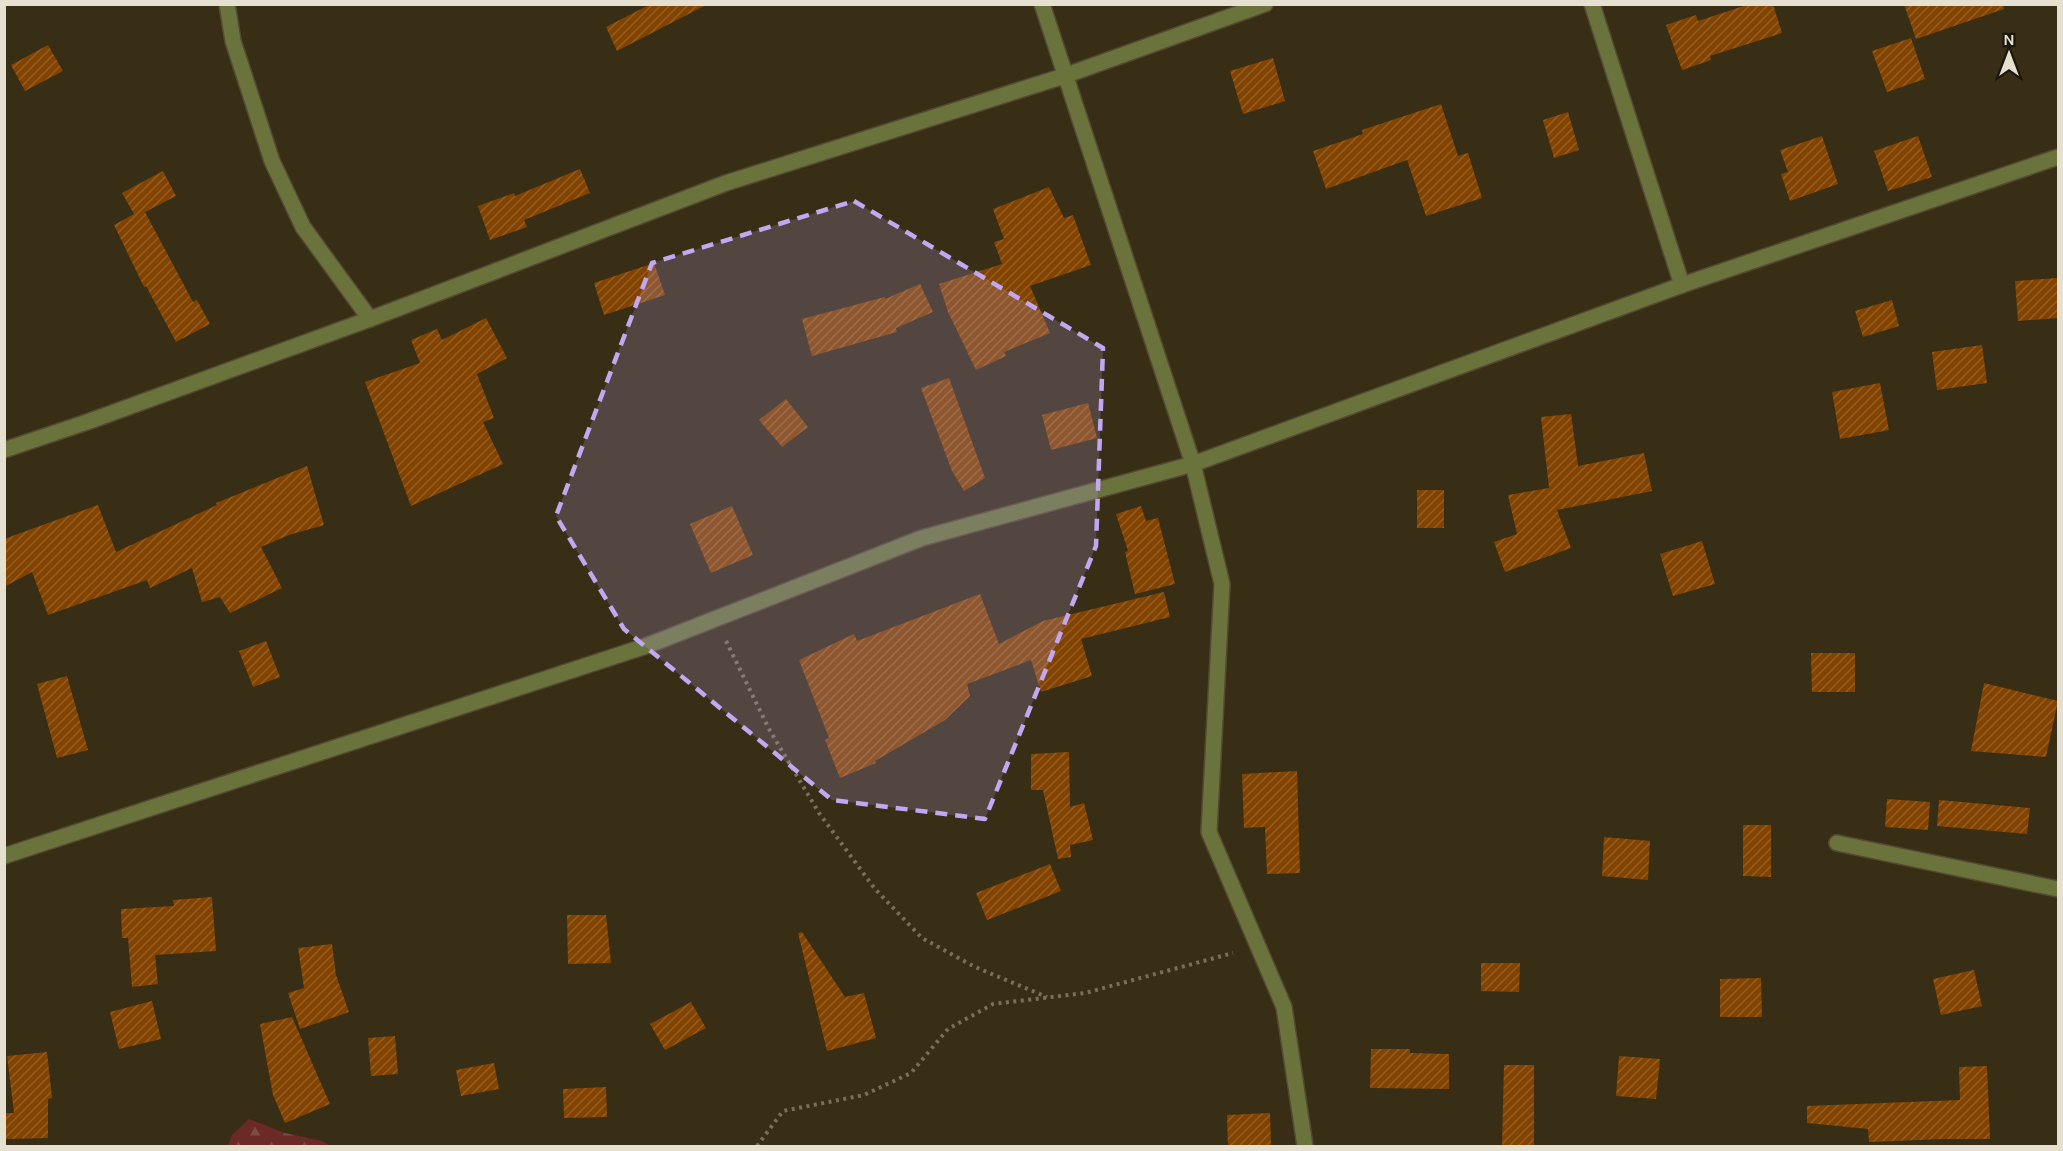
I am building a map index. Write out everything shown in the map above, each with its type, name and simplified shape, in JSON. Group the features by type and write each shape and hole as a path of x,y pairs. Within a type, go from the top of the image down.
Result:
{"street":[{"path":"227,4 233,41 272,161 303,227 370,319"},
{"path":"1042,4 1193,464 1222,584 1209,831 1284,1007 1305,1146"},
{"path":"4,450 90,422 370,319 726,183 1064,76 1265,4"},
{"path":"1592,4 1682,285"},
{"path":"4,856 646,646 922,538 1193,464 1682,285 2058,157"},
{"path":"1837,843 2058,889"}],"path":[{"path":"715,619 769,729 819,813 875,890 922,938 975,967 1048,997"},
{"path":"757,1146 783,1111 864,1095 911,1073 948,1029 993,1004 1085,993 1257,946"}],"highlighted area":[{"path":"854,201 1103,348 1096,546 985,819 832,800 624,629 556,516 652,263"}],"green space":[{"path":"249,1119 285,1133 322,1141 330,1146 228,1146 232,1135"}],"building":[{"path":"651,4 708,4 617,51 606,27"},
{"path":"1750,4 1773,4 1782,33 1710,56 1711,60 1682,70 1666,25 1696,15 1698,21"},
{"path":"1904,4 2003,4 2004,9 1916,39"},
{"path":"1911,38 1925,79 1887,92 1872,51"},
{"path":"48,45 63,71 25,91 11,65"},
{"path":"1273,58 1285,101 1243,114 1230,71"},
{"path":"1441,104 1458,156 1468,153 1482,198 1426,216 1407,160 1326,189 1313,151 1363,134 1362,130"},
{"path":"1568,112 1579,150 1554,158 1543,120"},
{"path":"1822,136 1838,184 1790,201 1781,174 1788,172 1780,150"},
{"path":"1918,136 1932,177 1888,191 1874,151"},
{"path":"580,169 590,193 524,220 527,227 490,240 478,206 514,193 515,196"},
{"path":"163,171 176,196 145,212 193,302 197,300 210,324 176,342 146,286 144,287 114,225 134,214 122,193"},
{"path":"1049,187 1064,218 1073,215 1091,265 1030,286 1050,333 1004,352 1006,356 976,370 948,312 939,284 1002,264 994,242 1004,239 993,209"},
{"path":"654,263 665,295 604,315 594,283"},
{"path":"2057,278 2058,318 2018,321 2015,281"},
{"path":"920,284 933,312 896,328 897,332 812,356 802,319 885,297 885,299"},
{"path":"1892,300 1899,326 1863,337 1855,311"},
{"path":"486,318 507,358 477,374 494,418 483,422 503,464 411,506 365,382 420,363 411,340 437,329 442,340"},
{"path":"1982,345 1987,383 1937,390 1932,352"},
{"path":"949,378 985,478 964,491 952,471 921,388"},
{"path":"1880,383 1889,430 1840,439 1832,392"},
{"path":"786,399 808,427 782,447 759,420"},
{"path":"1088,403 1097,438 1051,450 1042,415"},
{"path":"1571,414 1578,466 1644,453 1652,491 1557,510 1571,548 1505,572 1494,542 1517,534 1508,495 1549,488 1541,417"},
{"path":"307,466 324,525 289,535 261,547 282,588 230,613 220,597 202,602 192,568 150,588 147,580 48,615 32,572 4,587 4,539 98,505 116,552 217,505 216,503"},
{"path":"1417,490 1444,490 1444,528 1417,528"},
{"path":"732,506 753,555 711,573 690,524"},
{"path":"1141,506 1146,521 1158,518 1175,584 1135,594 1125,552 1128,551 1116,514"},
{"path":"1702,541 1715,584 1673,596 1660,554"},
{"path":"1164,592 1170,617 1081,639 1092,676 1041,692 1031,660 967,684 970,696 945,720 875,761 876,763 840,778 825,740 829,738 799,660 854,634 857,641 980,594 999,644 1043,621"},
{"path":"266,641 280,677 253,687 239,651"},
{"path":"1811,653 1855,653 1855,692 1812,692"},
{"path":"67,676 88,750 57,758 37,684"},
{"path":"1984,683 2058,701 2046,757 1971,751"},
{"path":"1069,752 1070,807 1084,803 1093,840 1070,845 1071,857 1058,859 1043,790 1031,790 1031,754"},
{"path":"1297,771 1300,873 1267,874 1265,827 1244,828 1242,774"},
{"path":"1887,799 1930,802 1928,830 1885,827"},
{"path":"1939,800 2030,808 2027,834 1937,826"},
{"path":"1743,825 1771,825 1771,877 1743,876"},
{"path":"1604,837 1650,841 1648,880 1602,876"},
{"path":"1050,864 1061,891 987,920 976,893"},
{"path":"212,897 216,951 155,955 158,984 132,987 128,938 122,938 121,909 174,906 173,900"},
{"path":"567,915 606,915 611,963 568,964"},
{"path":"802,932 845,997 864,993 876,1038 827,1051 798,933"},
{"path":"332,944 336,975 349,1012 300,1029 288,993 304,988 298,948"},
{"path":"1481,963 1520,963 1519,992 1481,991"},
{"path":"1974,970 1982,1006 1941,1015 1933,979"},
{"path":"1761,978 1762,1017 1720,1017 1720,979"},
{"path":"152,1001 161,1039 119,1049 110,1012"},
{"path":"691,1002 706,1028 665,1050 650,1024"},
{"path":"292,1017 330,1104 285,1123 273,1095 260,1024"},
{"path":"395,1036 398,1074 371,1076 368,1038"},
{"path":"1371,1049 1410,1049 1410,1053 1449,1054 1449,1089 1370,1088"},
{"path":"47,1052 52,1098 48,1099 48,1138 6,1139 6,1113 14,1113 7,1056"},
{"path":"1619,1056 1660,1059 1656,1099 1616,1096"},
{"path":"494,1063 499,1089 461,1096 456,1070"},
{"path":"1504,1065 1534,1065 1534,1146 1502,1146"},
{"path":"1987,1066 1990,1139 1869,1142 1868,1129 1807,1123 1807,1106 1960,1100 1959,1067"},
{"path":"606,1087 607,1117 564,1118 563,1089"},
{"path":"1270,1113 1271,1146 1228,1146 1227,1115"}]}
